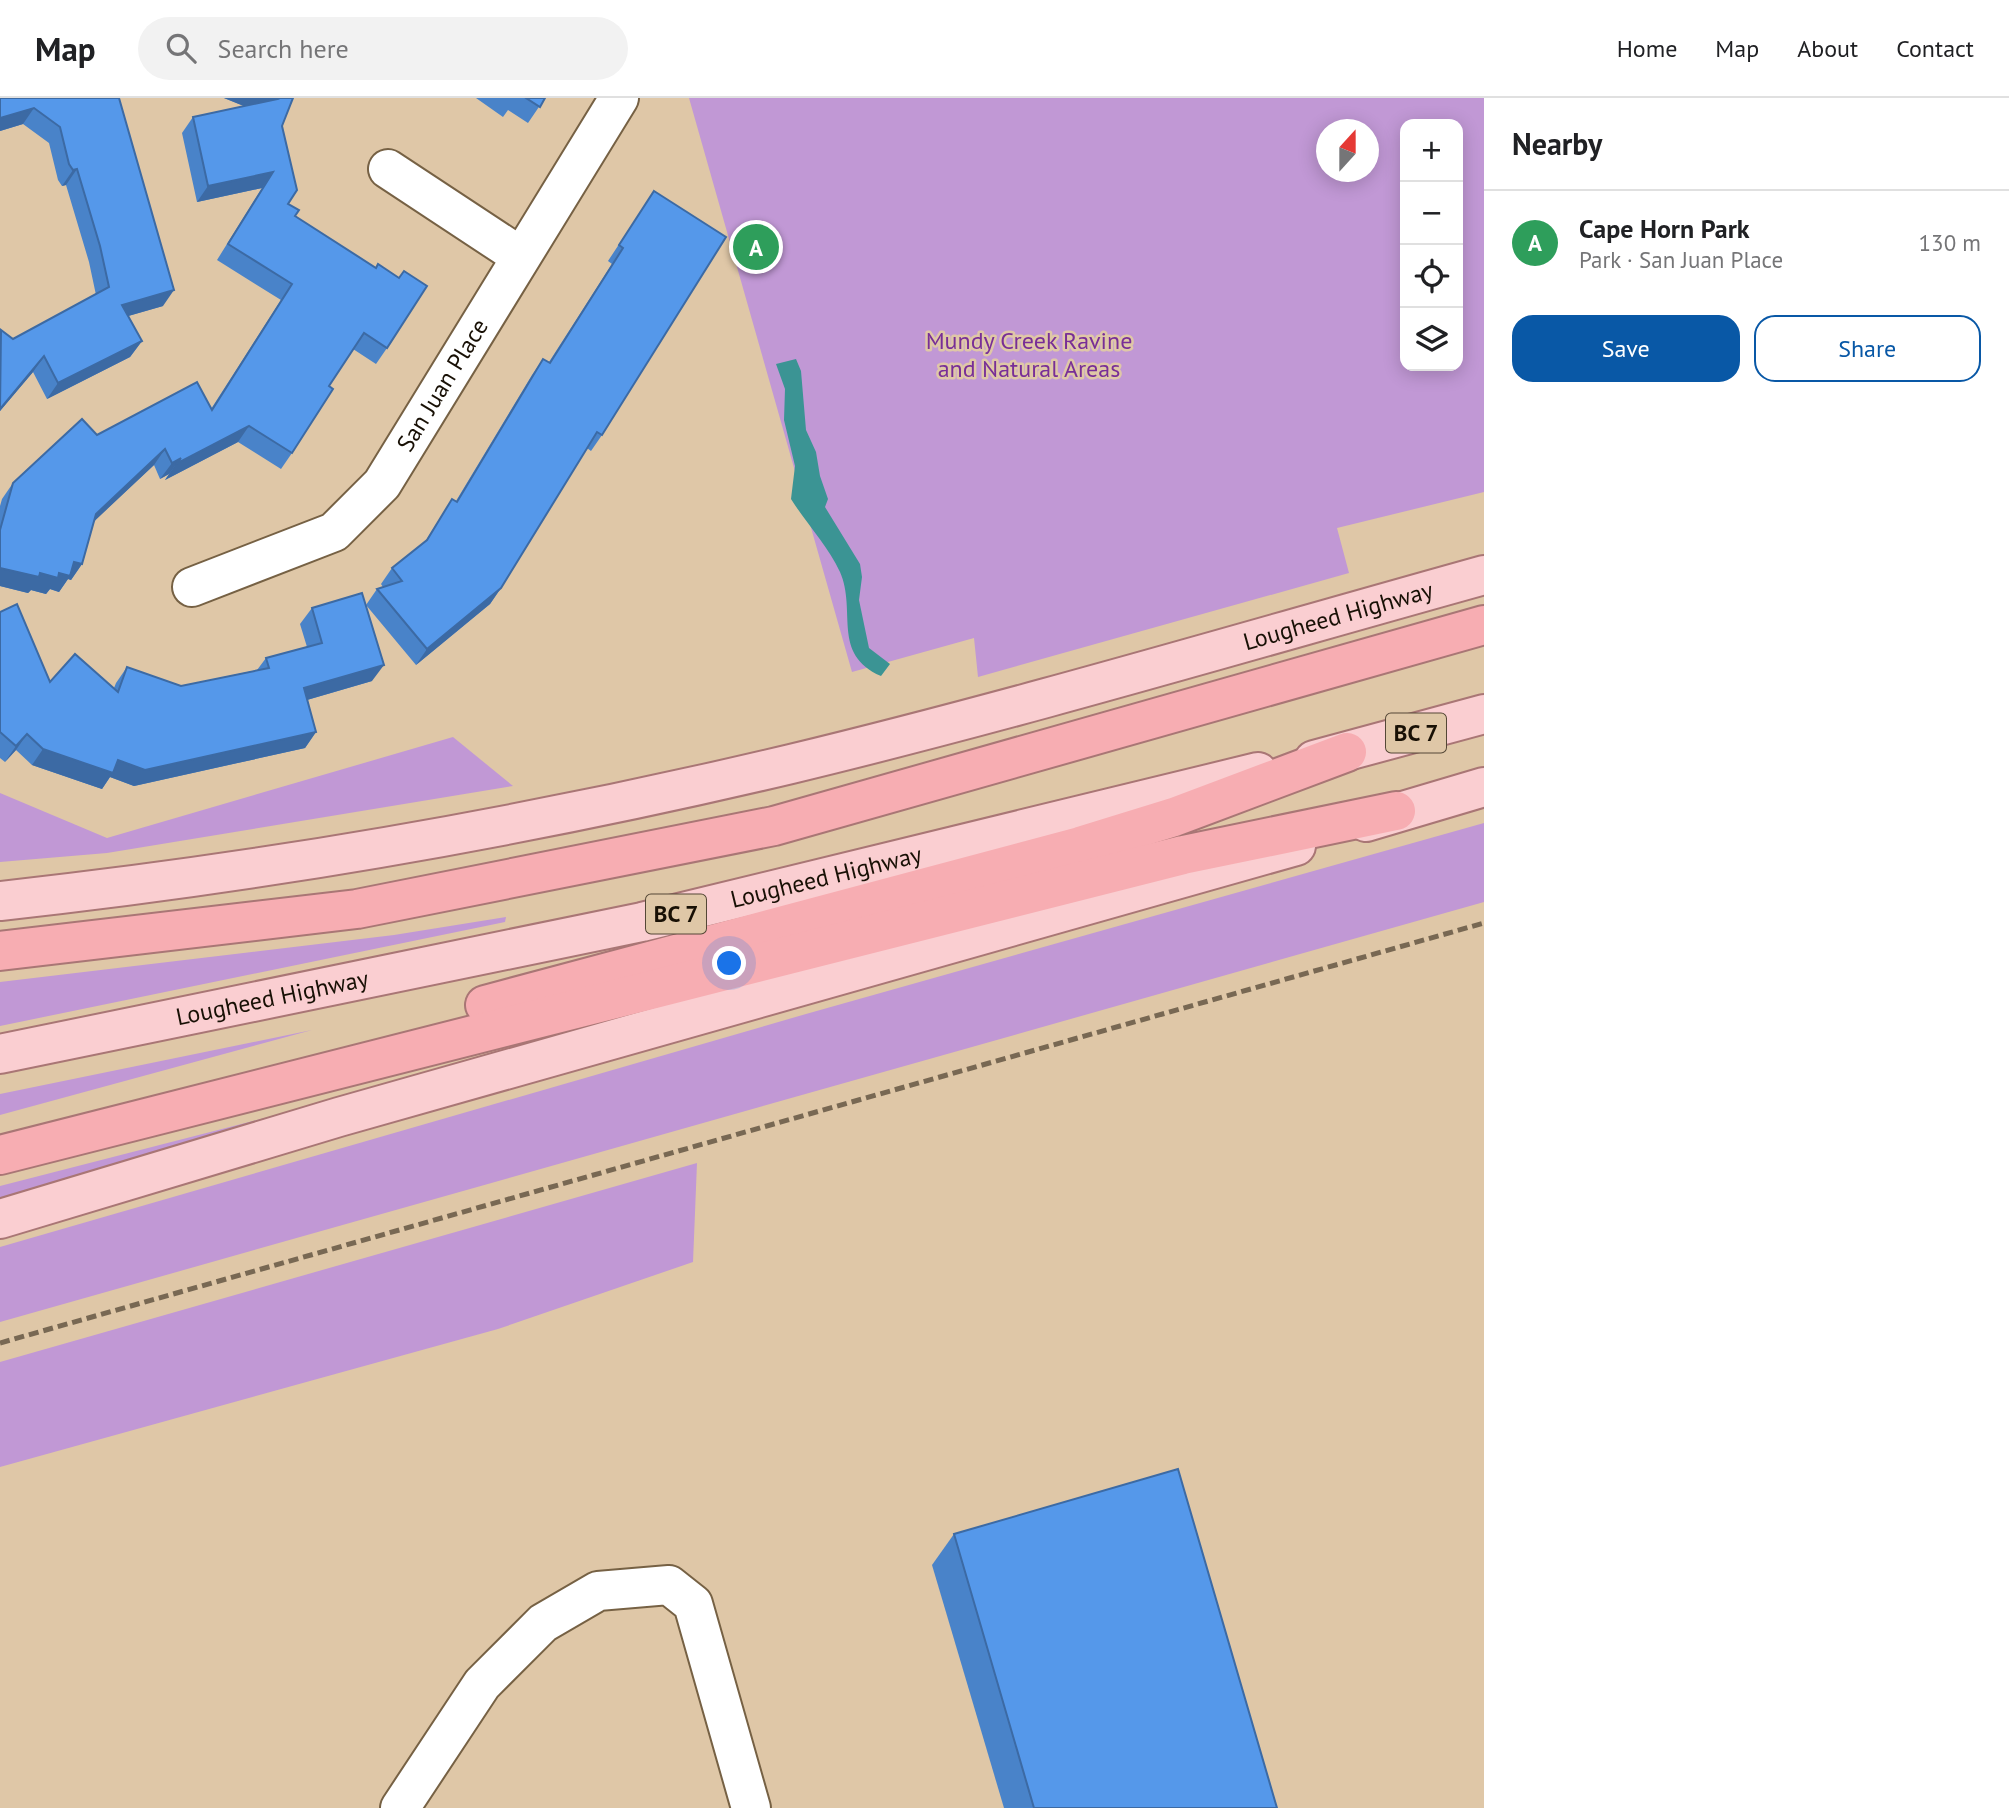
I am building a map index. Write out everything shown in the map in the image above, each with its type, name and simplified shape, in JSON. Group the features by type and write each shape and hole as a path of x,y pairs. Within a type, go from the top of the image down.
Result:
{"highway":[{"path":"0,951 357,909 774,826 1484,625"},
{"path":"0,1138 111,1105 1080,846 1174,817 1347,752"},
{"path":"0,1156 1183,855 1396,811"}],"main road":[{"name":"Lougheed Highway","path":"0,901 209,875 356,853 719,781 935,727 1484,575"},
{"name":"Lougheed Highway","path":"0,1054 642,922 1347,752 1484,714"},
{"path":"0,1219 339,1117 1242,863 1396,811 1484,787"}],"street":[{"name":"San Juan Place","path":"192,587 334,532 382,484 619,98"},
{"path":"388,169 520,256"},
{"path":"400,1808 482,1684 543,1623 598,1591 669,1585 693,1604 751,1808"}],"green space":[{"name":"Mundy Creek Ravine and Natural Areas","path":"689,98 1484,98 1484,492 1337,528 1349,573 978,677 974,638 852,672"},
{"path":"453,737 513,786 107,853 0,862 0,793 107,838"},
{"path":"1484,823 1484,902 0,1322 0,1247 806,1014"},
{"path":"506,917 505,922 0,1026 0,982 394,935"},
{"path":"312,1030 0,1115 0,1094"},
{"path":"385,1087 0,1200 0,1186"},
{"path":"697,1163 693,1262 498,1329 0,1467 0,1362"}],"water":[{"path":"796,359 801,371 806,430 816,452 828,499 825,507 860,564 862,577 859,600 869,648 890,664 881,676 866,667 856,656 848,630 845,587 840,572 791,499 795,466 784,420 785,389 776,364"}],"building":[{"path":"0,98 119,98 174,290 122,305 142,341 58,383 44,356 0,409 1,330 13,339 109,287 77,169 73,170 69,164 60,127 34,108 0,118"},
{"path":"275,98 293,98 282,126 297,190 288,204 299,210 295,216 376,268 378,264 399,278 404,271 427,286 387,348 364,333 329,386 333,389 292,453 249,426 176,464 181,458 172,463 165,449 96,514 82,564 74,562 70,576 59,573 58,578 40,573 39,577 0,568 0,530 13,483 82,419 97,435 197,382 212,410 292,284 228,244 273,172 208,186 193,117 277,99"},
{"path":"526,98 545,98 540,107"},
{"path":"654,191 726,237 602,435 597,432 501,588 427,649 377,589 402,581 392,568 427,540 452,499 457,502 543,359 550,363 623,248 619,245"},
{"path":"362,593 384,665 304,688 316,732 145,770 118,760 113,773 43,749 27,734 16,746 0,732 0,612 17,604 50,682 75,654 118,692 127,667 181,686 269,668 266,658 322,643 312,608"},
{"path":"1178,1469 1277,1808 1034,1808 954,1534"}],"railway":[{"path":"0,1343 1484,923"}],"place":[{"name":"Cape Horn Park","path":"756,247"}]}
